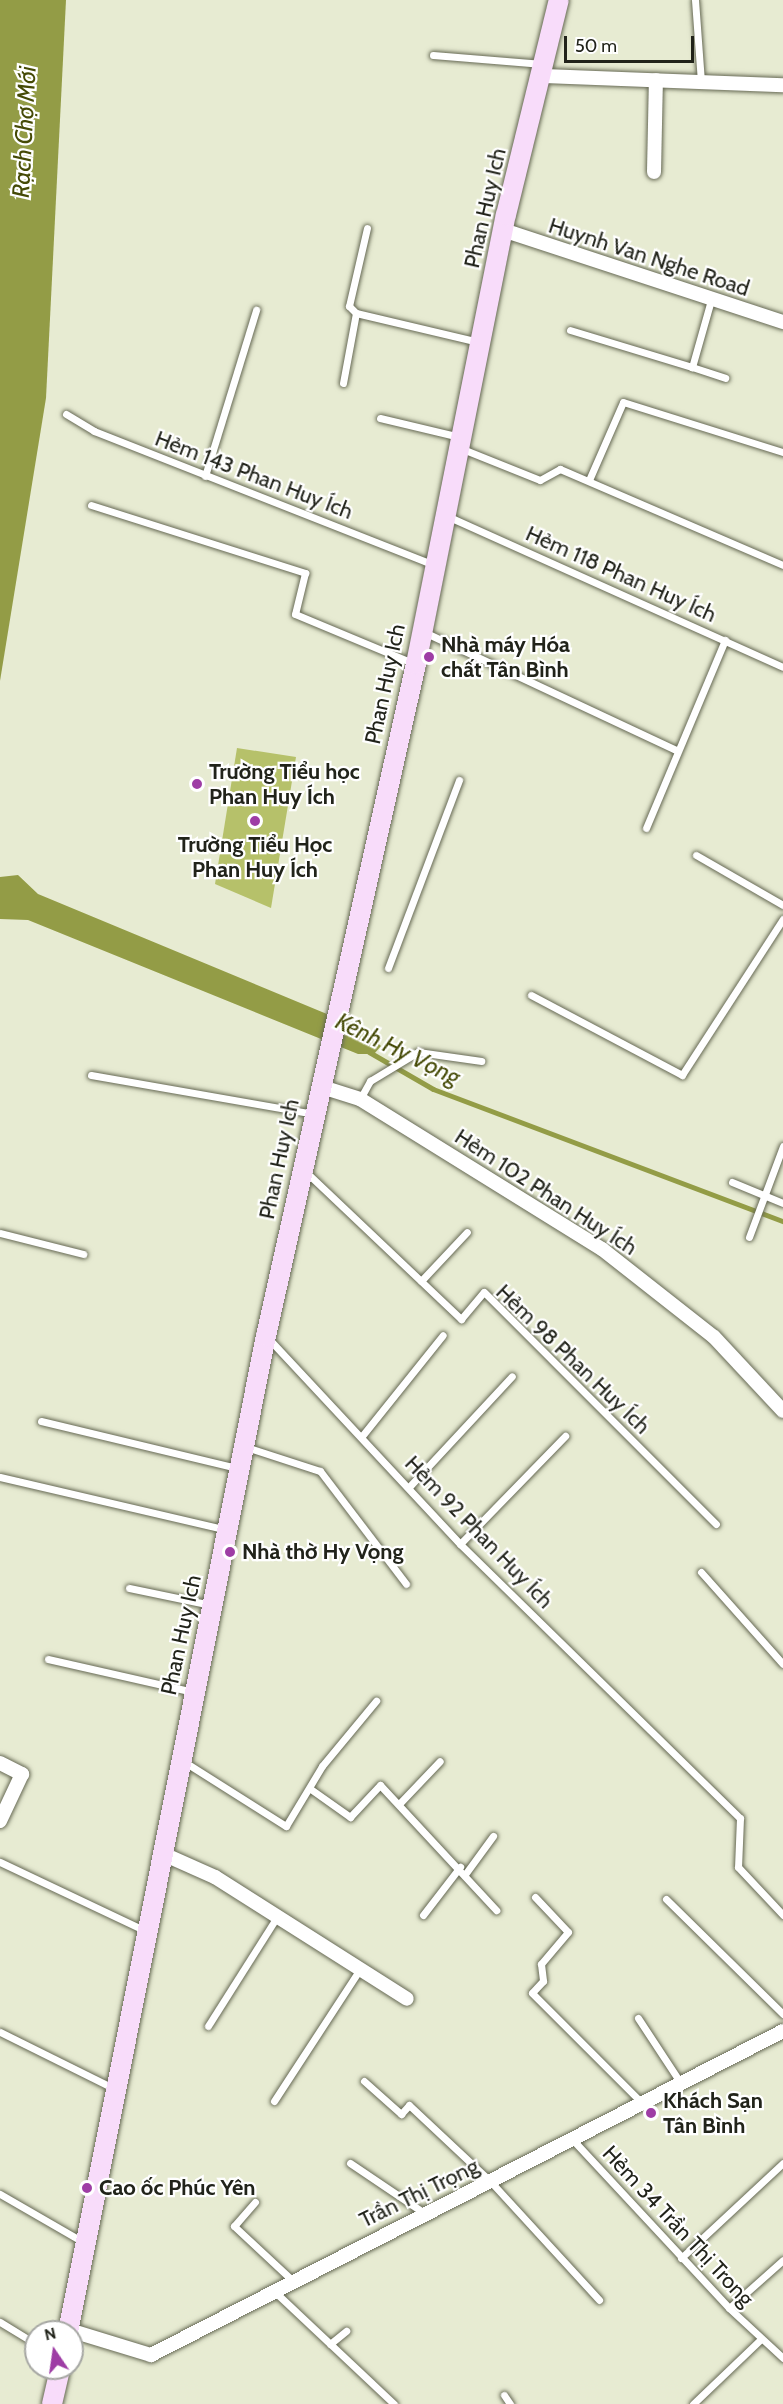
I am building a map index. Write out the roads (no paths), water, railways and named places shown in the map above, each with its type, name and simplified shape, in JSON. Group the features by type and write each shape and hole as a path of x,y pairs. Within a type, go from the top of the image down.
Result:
{"main road":[{"name":"Phan Huy Ich","path":"70,2320 161,1852 266,1336 321,1080 339,1011 416,664 432,564 445,515 503,231 544,70 559,0"},
{"path":"52,2404 57,2380"}],"street":[{"path":"544,70 656,80 783,86"},
{"path":"654,172 656,80"},
{"name":"Huynh Van Nghe Road","path":"503,231 783,322"},
{"name":"Hẻm 102 Phan Huy Ích","path":"321,1080 360,1099 602,1249 714,1337 783,1411"},
{"path":"0,1763 22,1774 0,1821"},
{"path":"161,1852 215,1877 407,1999"},
{"name":"Trần Thị Trọng","path":"84,2336 151,2355 272,2290 424,2213 491,2182 571,2137 783,2031"}],"lane":[{"path":"695,0 701,81"},
{"path":"433,55 544,70"},
{"path":"367,228 349,306 356,313 479,342"},
{"path":"692,367 711,300"},
{"path":"205,476 256,310"},
{"path":"343,384 356,313"},
{"path":"570,330 724,378"},
{"path":"589,480 623,402 783,452"},
{"name":"Hẻm 143 Phan Huy Ích","path":"66,414 94,431 432,564"},
{"path":"380,418 459,442 540,480 560,469 783,565"},
{"path":"91,505 305,573 295,614 416,664"},
{"name":"Hẻm 118 Phan Huy Ích","path":"445,515 783,667"},
{"path":"422,631 678,751"},
{"path":"646,828 725,640"},
{"path":"388,968 459,780"},
{"path":"696,855 783,905"},
{"path":"531,995 682,1075 783,919"},
{"path":"360,1099 370,1081 418,1052 481,1060"},
{"path":"91,1076 314,1114"},
{"path":"749,1237 766,1197 783,1146"},
{"name":"Hẻm 98 Phan Huy Ích","path":"302,1168 461,1319 483,1292 716,1524"},
{"path":"732,1182 783,1203"},
{"path":"421,1281 467,1232"},
{"path":"0,1233 83,1254"},
{"path":"362,1436 443,1335"},
{"name":"Hẻm 92 Phan Huy Ích","path":"266,1336 409,1486 460,1544 672,1747 740,1818 738,1868 783,1915"},
{"path":"409,1486 512,1376"},
{"path":"41,1421 239,1469"},
{"path":"460,1544 565,1437"},
{"path":"243,1447 320,1471 406,1584"},
{"path":"0,1477 226,1530"},
{"path":"700,1572 783,1663"},
{"path":"129,1588 211,1605"},
{"path":"48,1659 193,1692"},
{"path":"180,1759 286,1826 312,1790 322,1766 376,1701"},
{"path":"399,1804 440,1761"},
{"path":"312,1790 350,1817 380,1785 466,1873 496,1910"},
{"path":"466,1873 493,1836"},
{"path":"0,1862 146,1931"},
{"path":"423,1915 460,1867"},
{"path":"535,1898 568,1932 541,1964 543,1981 532,1994 641,2102"},
{"path":"666,1899 783,2014"},
{"path":"208,2026 277,1917"},
{"path":"274,2101 360,1969"},
{"path":"638,2018 680,2082"},
{"path":"0,2032 115,2089"},
{"path":"364,2081 401,2114 409,2105 491,2182 599,2300"},
{"name":"Hẻm 34 Trần Thị Trong","path":"571,2137 681,2258 729,2308 783,2358"},
{"path":"351,2163 424,2213"},
{"path":"681,2258 783,2163"},
{"path":"0,2194 85,2243"},
{"path":"255,2202 234,2226 292,2280"},
{"path":"729,2308 783,2260"},
{"path":"272,2290 394,2404"},
{"path":"0,2322 24,2337"},
{"path":"330,2344 346,2331"},
{"path":"693,2404 761,2339"},
{"path":"504,2395 510,2404"}],"water":[{"name":"Rạch Chợ Mới","path":"0,0 66,0 46,398 0,681"},
{"path":"18,875 38,894 363,1029 381,1046 374,1054 358,1054 28,920 0,919 0,877"}],"waterway":[{"name":"Kênh Hy Vọng","path":"369,1052 433,1089 783,1221"}],"place":[{"name":"Nhà máy Hóa chất Tân Bình","path":"429,657"},
{"name":"Trường Tiểu học Phan Huy Ích","path":"197,784"},
{"name":"Trường Tiểu Học Phan Huy Ích","path":"255,821"},
{"name":"Nhà thờ Hy Vọng","path":"230,1552"},
{"name":"Khách Sạn Tân Bình","path":"651,2113"},
{"name":"Cao ốc Phúc Yên","path":"87,2188"}]}
